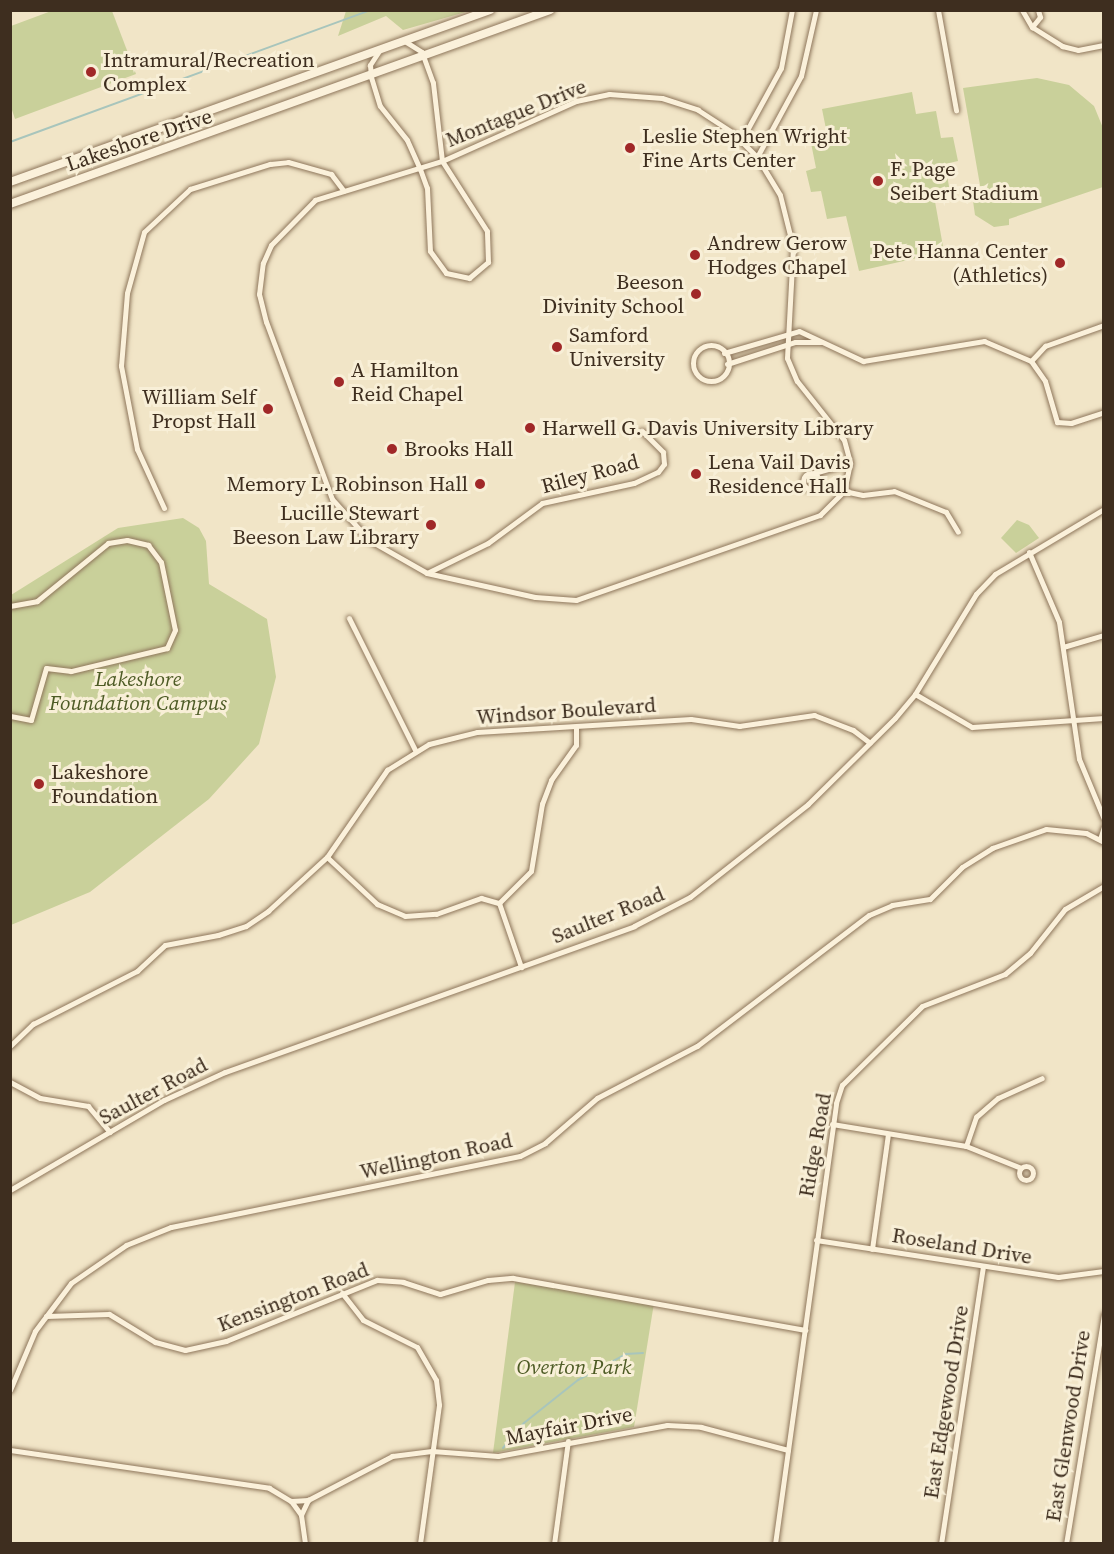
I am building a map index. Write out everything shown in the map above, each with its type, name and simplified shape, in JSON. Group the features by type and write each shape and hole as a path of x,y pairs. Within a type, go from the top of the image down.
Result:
{"main road":[{"name":"Lakeshore Drive","path":"10,182 490,10"},
{"name":"Lakeshore Drive","path":"10,204 371,77 550,10"}],"street":[{"path":"741,141 781,68 792,10"},
{"path":"757,157 801,76 816,10"},
{"path":"938,10 956,110"},
{"path":"1032,27 1040,17 1038,10"},
{"path":"1024,11 1032,27 1072,49 1104,45"},
{"path":"379,51 370,65 371,77 380,106 407,140 427,188 430,251 446,273 469,278 488,262 489,237 442,162 435,92 425,57 406,42"},
{"name":"Montague Drive","path":"844,491 820,515 576,600 535,597 427,573 369,540 332,499 259,294 271,245 315,200 442,162 576,101 609,94 640,94 698,110 741,141 757,157 780,195 793,247 785,333 791,371 844,440 850,464"},
{"path":"164,508 137,449 124,397 122,328 144,232 190,189 288,162 335,176 344,191"},
{"path":"1031,361 1045,346 1104,325"},
{"path":"724,353 785,333 807,332 863,361 984,341 1031,361 1045,381 1057,422 1071,423 1104,412"},
{"path":"727,364 786,344 823,342"},
{"path":"703,345 714,345 724,353 727,364 725,376 716,383 704,380 696,368 696,354 703,345"},
{"name":"Riley Road","path":"427,573 488,543 542,503 634,483 658,472 664,464 663,452 642,432"},
{"path":"828,471 813,489 804,484 804,477 812,473 850,464"},
{"path":"850,464 844,491 863,495 894,491 946,512 958,532"},
{"path":"812,473 819,483"},
{"name":"Saulter Road","path":"10,1190 110,1132 225,1071 634,926 690,897 786,823 870,743 915,694 976,594 1013,560 1104,509"},
{"path":"10,606 37,601 108,543 127,540 148,545 161,562 176,630 167,648 70,671 46,668 31,720 10,716"},
{"path":"1029,552 1049,592 1063,647 1079,759 1104,819"},
{"path":"349,618 415,750"},
{"path":"1063,647 1104,636"},
{"path":"915,694 972,727 1104,718"},
{"name":"Windsor Boulevard","path":"10,1046 33,1024 137,971 165,945 246,926 327,857 372,787 387,770 415,750 477,732 691,719 739,726 814,715 853,730 870,743"},
{"path":"499,903 531,871 542,804 551,780 576,745 576,727"},
{"path":"1102,841 1104,827"},
{"name":"Wellington Road","path":"10,1390 23,1354 46,1316 86,1269 163,1229 527,1153 597,1098 697,1046 869,915 892,905 930,899 976,857 1013,839 1046,829 1066,828 1102,841"},
{"path":"327,857 377,904 405,916 436,914 482,898 499,903"},
{"name":"Ridge Road","path":"775,1544 832,1124 842,1084 922,1006 1005,974 1030,953 1065,909 1104,886"},
{"path":"499,903 521,967"},
{"path":"966,1146 976,1117 998,1098 1042,1078"},
{"path":"10,1082 40,1098 88,1106 110,1132"},
{"path":"832,1124 966,1146 1021,1168"},
{"path":"872,1248 888,1134"},
{"name":"Roseland Drive","path":"816,1240 1058,1277 1104,1271"},
{"name":"East Edgewood Drive","path":"941,1544 983,1266"},
{"name":"Kensington Road","path":"46,1316 109,1314 154,1342 185,1350 226,1341 377,1280 403,1281 440,1294 488,1280 513,1278 805,1330"},
{"path":"342,1293 363,1320 407,1339 425,1357 440,1393 420,1544"},
{"name":"East Glenwood Drive","path":"1066,1544 1104,1314"},
{"name":"Mayfair Drive","path":"291,1501 308,1500 392,1456 432,1451 498,1456 568,1441 679,1425 788,1450"},
{"path":"554,1544 568,1441"},
{"path":"10,1450 269,1488 291,1501 301,1515 305,1544"},
{"path":"301,1515 308,1500"}],"green space":[{"name":"Intramural/Recreation Complex","path":"54,10 112,11 136,74 15,119 11,107 11,26"},
{"path":"346,10 469,11 403,30 386,16 338,36"},
{"path":"1037,78 1069,85 1094,106 1103,128 1103,187 1009,219 1009,225 994,227 975,215 972,194 981,191 963,88"},
{"name":"F. Page Seibert Stadium","path":"912,92 916,114 936,111 941,138 953,137 958,161 945,164 950,192 934,196 944,252 859,271 846,216 827,219 821,191 811,192 806,171 816,168 810,138 827,134 822,109"},
{"name":"Lakeshore Foundation Campus","path":"183,518 199,528 206,541 209,584 267,619 276,677 259,744 209,799 90,892 11,925 11,595 118,528"},
{"path":"1017,520 1029,525 1039,538 1016,553 1001,538"},
{"name":"Overton Park","path":"515,1282 654,1303 634,1427 493,1453"}],"waterway":[{"path":"10,142 370,10"},
{"path":"503,1448 524,1423 578,1380 626,1354 643,1353"}],"place":[{"name":"Intramural/Recreation Complex","path":"91,72"},
{"name":"Leslie Stephen Wright Fine Arts Center","path":"630,148"},
{"name":"F. Page Seibert Stadium","path":"878,181"},
{"name":"Andrew Gerow Hodges Chapel","path":"695,255"},
{"name":"Pete Hanna Center (Athletics)","path":"1060,263"},
{"name":"Beeson Divinity School","path":"696,294"},
{"name":"Samford University","path":"557,347"},
{"name":"A Hamilton Reid Chapel","path":"339,382"},
{"name":"William Self Propst Hall","path":"268,409"},
{"name":"Harwell G. Davis University Library","path":"530,428"},
{"name":"Brooks Hall","path":"392,449"},
{"name":"Lena Vail Davis Residence Hall","path":"696,474"},
{"name":"Memory L. Robinson Hall","path":"480,484"},
{"name":"Lucille Stewart Beeson Law Library","path":"431,525"},
{"name":"Lakeshore Foundation","path":"39,784"}]}
